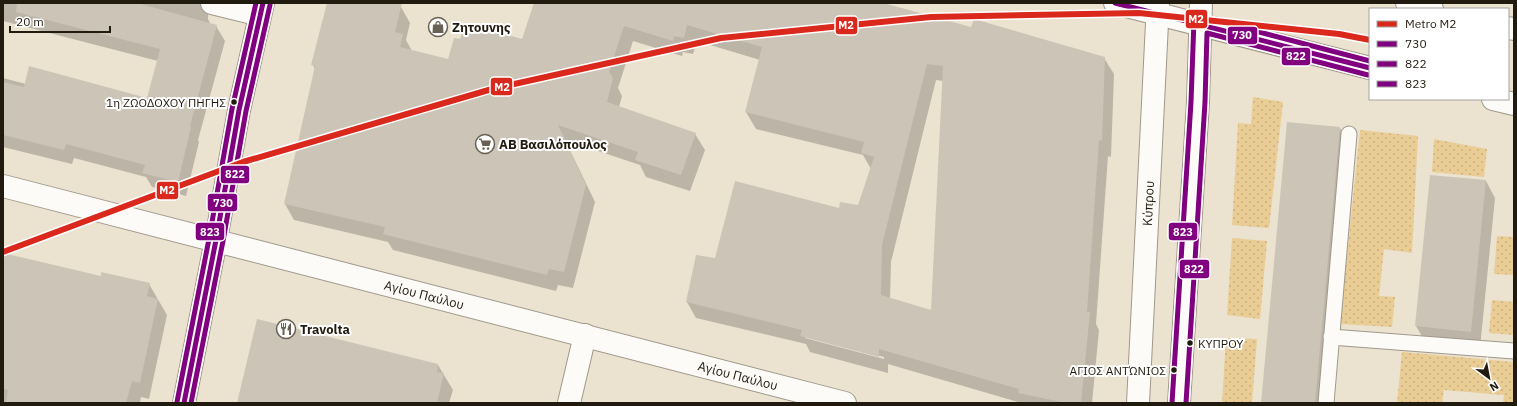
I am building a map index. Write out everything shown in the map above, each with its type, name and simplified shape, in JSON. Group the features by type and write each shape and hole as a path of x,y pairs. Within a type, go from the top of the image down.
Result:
{"street":[{"path":"184,403 240,110 261,9 212,3"},
{"path":"1115,3 1158,8 1200,24 1369,68"},
{"path":"1179,403 1198,102 1201,3"},
{"path":"1407,3 1428,8"},
{"name":"Κύπρου","path":"1138,403 1158,8"},
{"path":"1497,100 1514,104"},
{"name":"Αγίου Παύλου","path":"3,186 845,403"},
{"path":"569,403 585,335"}],"lane":[{"path":"1326,403 1349,134"},
{"path":"1332,337 1514,351"}],"shaded area":[{"path":"1253,97 1283,102 1269,228 1232,225 1238,123 1251,124"},
{"path":"1360,130 1418,136 1412,253 1384,249 1379,296 1395,297 1392,327 1340,324"},
{"path":"1434,139 1487,149 1484,177 1432,172"},
{"path":"1497,236 1514,237 1514,275 1494,274"},
{"path":"1232,238 1267,241 1260,319 1227,315"},
{"path":"1492,300 1514,302 1514,335 1489,333"},
{"path":"1226,338 1257,339 1252,403 1222,403"},
{"path":"1402,352 1514,362 1514,403 1503,403 1504,395 1444,390 1442,403 1397,403"}],"building":[{"path":"17,3 137,3 217,25 190,126 178,182 142,173 145,165 66,144 64,150 3,135 3,82 24,87 29,66 147,98 160,49 16,12"},
{"path":"327,3 402,3 395,32 403,34 400,47 448,59 454,38 460,39 465,23 522,39 534,3 883,3 971,27 974,19 1105,57 1102,141 1099,140 1087,312 1090,312 1081,403 1066,403 1018,393 1019,389 879,349 879,357 800,336 802,330 686,302 696,255 715,258 735,181 839,208 840,202 858,205 874,157 861,153 864,142 745,112 762,47 687,25 684,38 674,36 673,41 624,26 609,72 613,78 607,102 696,133 681,175 635,160 638,152 558,125 586,185 564,272 549,269 547,275 383,234 385,227 284,204 315,66 311,65","holes":["927,64 943,66 931,310 881,295 882,245"]},
{"path":"1287,122 1340,127 1315,403 1261,403"},
{"path":"1430,175 1486,180 1471,332 1415,326"},
{"path":"3,253 101,276 101,272 150,283 147,296 158,299 140,383 132,381 126,403 6,403 8,390 3,388"},
{"path":"257,319 438,364 437,372 444,373 437,403 237,403"}],"metro line":[{"name":"Μ2","path":"3,252 243,162 492,89 721,38 931,17 1139,13 1339,34 1369,40"}],"transit line":[{"name":"823","path":"177,402 209,239 232,109 256,3"},
{"name":"730","path":"184,403 216,240 239,110 263,3"},
{"name":"730","path":"1115,3 1369,68"},
{"name":"822","path":"191,403 223,241 246,111 270,5"},
{"name":"823","path":"1172,403 1191,102 1194,20 1202,17 1369,61"},
{"name":"822","path":"1186,403 1205,102 1207,33 1368,75"}],"place":[{"name":"Ζητουνης","path":"438,27"},
{"name":"1η ΖΩΟΔΟΧΟΥ ΠΗΓΗΣ","path":"234,102"},
{"name":"ΑΒ Βασιλόπουλος","path":"485,144"},
{"name":"Travolta","path":"286,329"},
{"name":"ΚΥΠΡΟΥ","path":"1190,343"},
{"name":"ΑΓΙΟΣ ΑΝΤΏΝΙΟΣ","path":"1174,370"}]}
